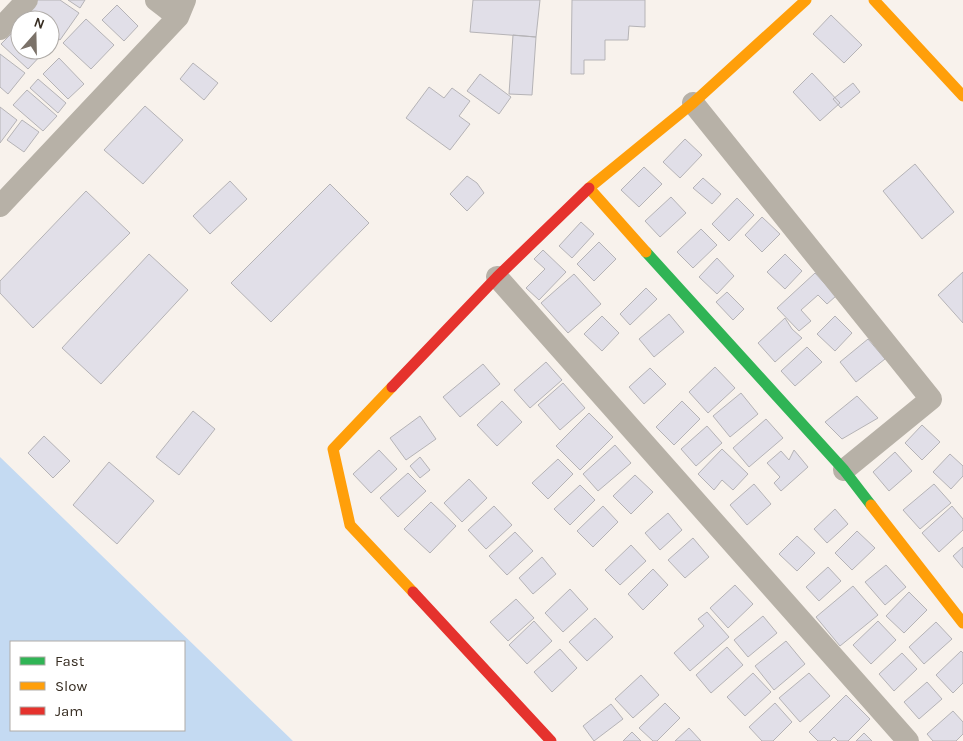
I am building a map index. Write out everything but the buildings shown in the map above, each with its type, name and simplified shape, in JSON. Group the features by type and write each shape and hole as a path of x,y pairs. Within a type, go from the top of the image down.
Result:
{"street":[{"path":"0,29 27,0"},
{"path":"0,206 182,9 156,0"},
{"path":"551,741 350,525 333,449 497,277 590,188 693,103 806,0"},
{"path":"874,0 963,96"},
{"path":"693,103 931,399 844,470"},
{"path":"590,188 844,470 963,623"},
{"path":"497,277 908,741"}],"water":[{"path":"0,457 293,741 0,741"}],"traffic: fast":[{"path":"646,252 844,470 871,505"}],"traffic: slow":[{"path":"646,252 589,188 693,103 806,0"},
{"path":"874,0 963,96"},
{"path":"392,387 333,449 350,525 413,592"},
{"path":"871,505 963,623"}],"traffic: jam":[{"path":"392,387 497,277 589,188"},
{"path":"413,592 551,741"}]}
